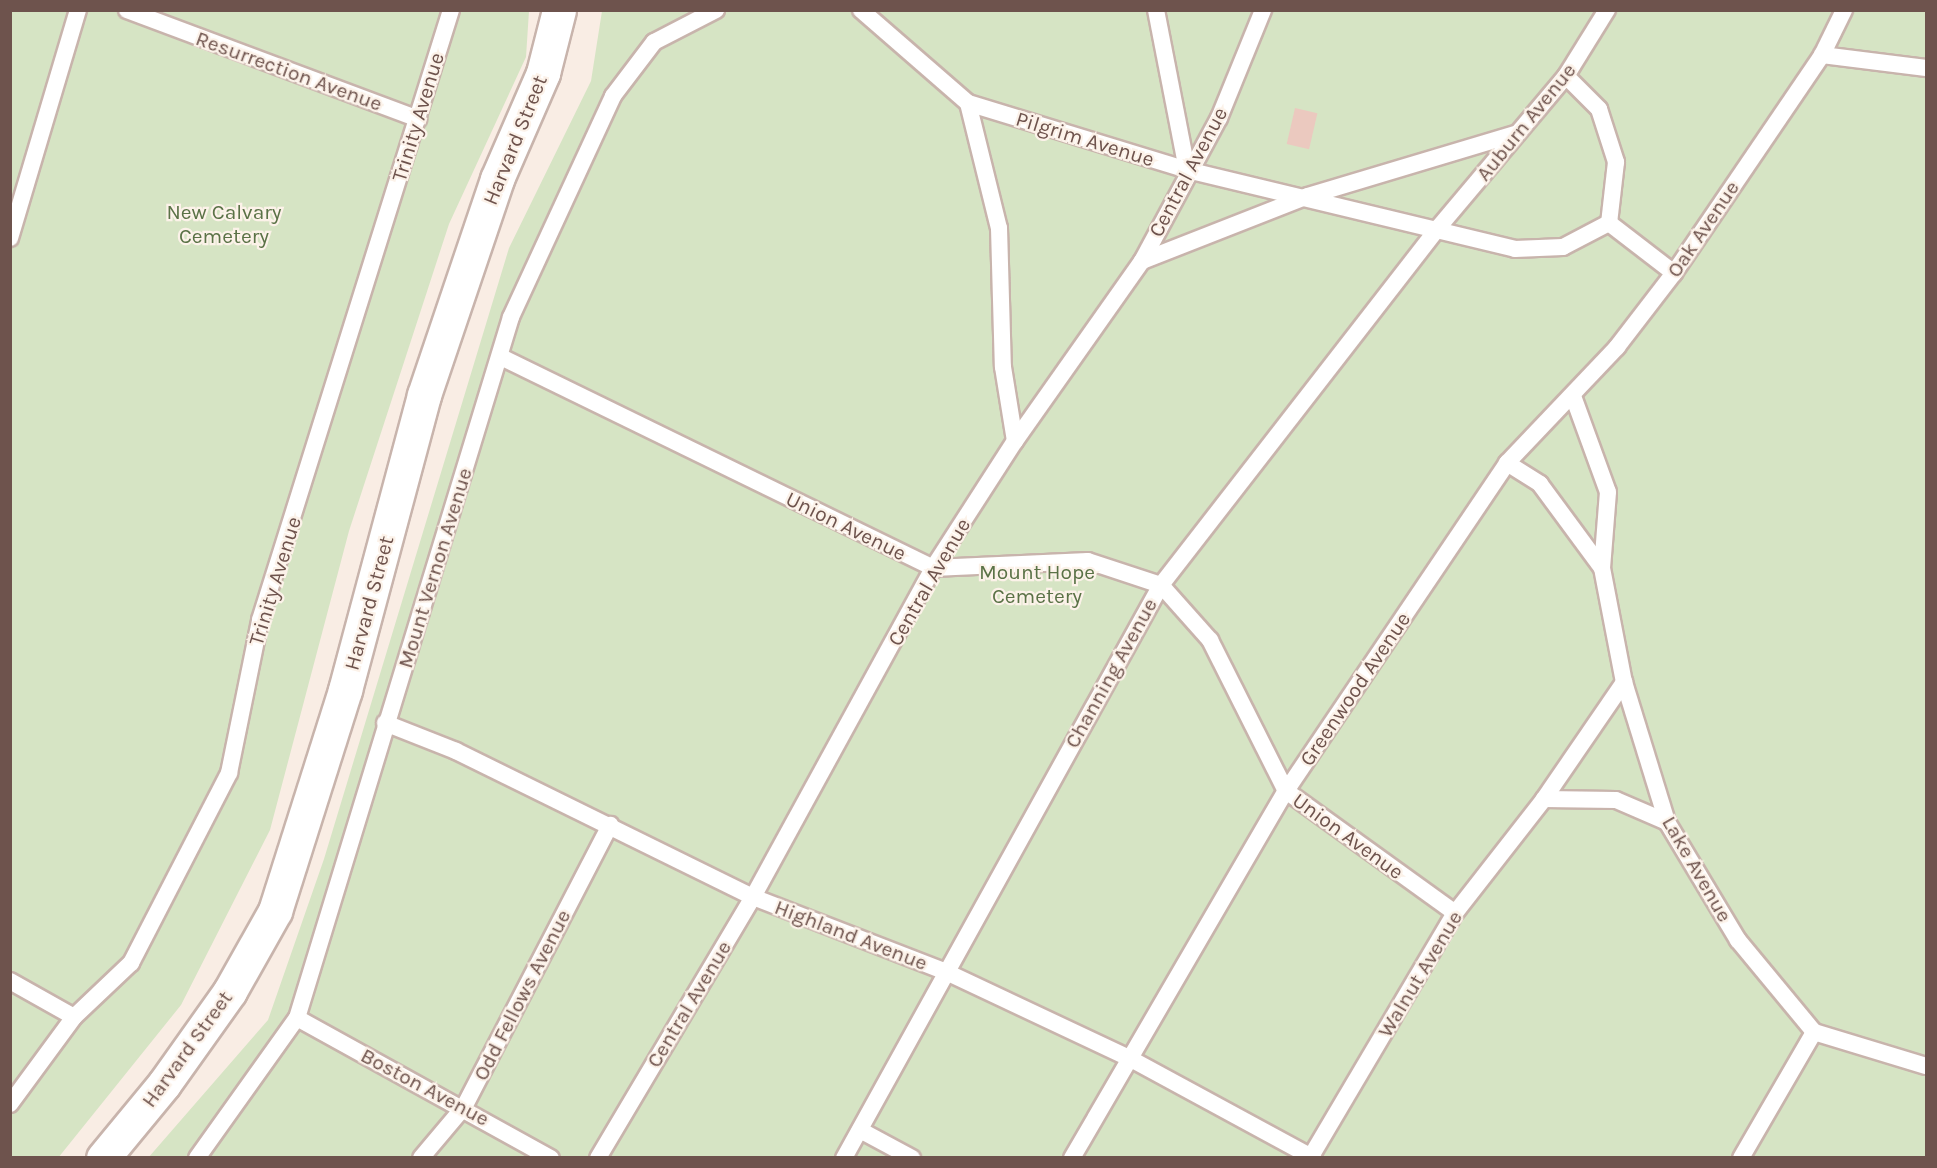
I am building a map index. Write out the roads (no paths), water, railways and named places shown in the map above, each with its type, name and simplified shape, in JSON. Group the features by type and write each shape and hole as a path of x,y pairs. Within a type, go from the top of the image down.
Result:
{"main road":[{"name":"Harvard Street","path":"103,1158 223,1001 275,911 345,690 424,395 498,179 543,73 559,10"}],"lane":[{"path":"10,238 78,10"},
{"name":"Resurrection Avenue","path":"127,10 418,119"},
{"name":"Trinity Avenue","path":"10,1104 75,1017 131,963 229,773 260,620 451,10"},
{"name":"Mount Vernon Avenue","path":"197,1158 297,1018 385,723 501,357 511,317 613,96 654,42 716,10"},
{"name":"Pilgrim Avenue","path":"861,10 968,103 1188,170 1308,196 1515,249 1563,248 1609,223"},
{"path":"1156,10 1188,170"},
{"name":"Central Avenue","path":"598,1158 753,897 933,568 1015,441 1142,261 1188,170 1219,118 1263,10"},
{"name":"Auburn Avenue","path":"1438,228 1566,75 1607,10"},
{"name":"Oak Avenue","path":"1573,396 1674,273 1822,54 1844,10"},
{"path":"1822,54 1926,68"},
{"path":"1566,75 1599,109 1616,162 1609,223 1674,273"},
{"path":"968,103 999,228 1003,367 1015,441"},
{"name":"Pilgrim Avenue","path":"1142,261 1308,196 1518,134"},
{"name":"Channing Avenue","path":"844,1158 944,971 1161,585 1438,228"},
{"name":"Union Avenue","path":"501,357 933,568 1088,561 1161,585 1210,640 1286,791 1455,914"},
{"name":"Greenwood Avenue","path":"1072,1158 1286,791 1507,463 1573,396"},
{"name":"Lake Avenue","path":"1573,396 1608,492 1602,568 1624,682 1667,822 1738,940 1814,1032"},
{"name":"Lake Avenue","path":"1507,463 1540,484 1602,568"},
{"name":"Walnut Avenue","path":"1311,1157 1455,914 1544,799 1624,682"},
{"name":"Highland Avenue","path":"385,723 610,825 753,897 944,971 1131,1059 1311,1157"},
{"path":"1544,799 1616,800 1667,822"},
{"name":"Odd Fellows Avenue","path":"421,1158 464,1107 610,825"},
{"path":"10,981 75,1017"},
{"name":"Boston Avenue","path":"297,1018 464,1107 551,1158"},
{"path":"1741,1158 1814,1032 1926,1066"},
{"path":"860,1130 912,1158"}],"park label":[{"name":"New Calvary Cemetery","path":"224,224"},
{"name":"Mount Hope Cemetery","path":"1037,584"}]}
